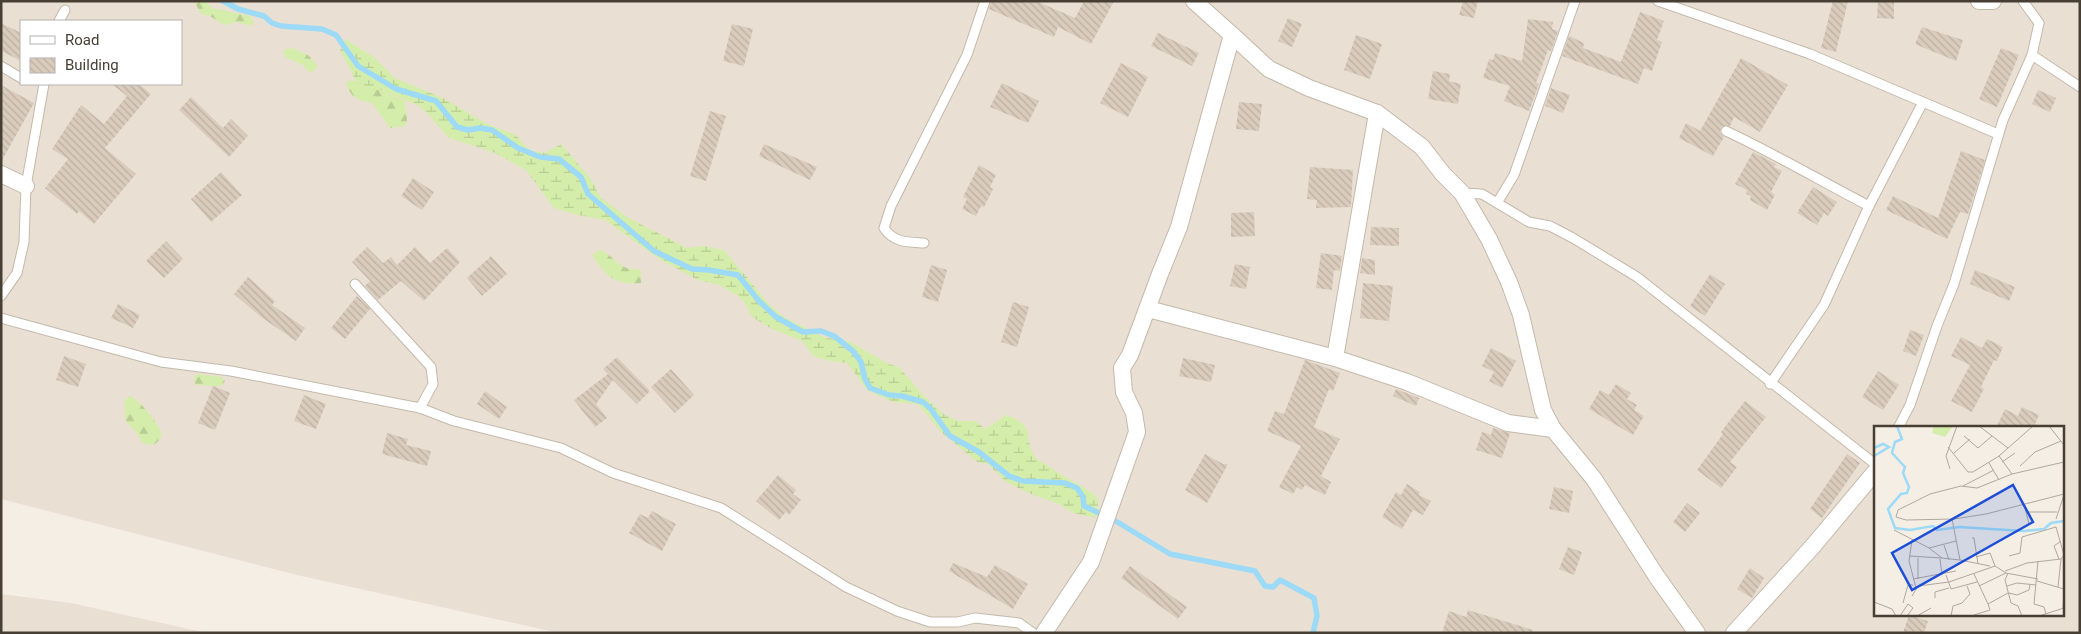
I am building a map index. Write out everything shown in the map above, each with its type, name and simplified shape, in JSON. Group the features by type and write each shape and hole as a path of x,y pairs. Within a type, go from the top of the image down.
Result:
{"street":[{"path":"1194,1 1269,69 1309,88 1377,113 1422,146 1443,174 1462,193 1489,239 1509,282 1521,315 1543,410 1553,429 1594,479 1657,577 1697,633"},
{"path":"1978,1 1993,1"},
{"path":"1044,633 1091,562 1113,495 1137,432 1134,413 1124,392 1122,368 1130,355 1179,227 1232,36"},
{"path":"1334,358 1377,113"},
{"path":"1,174 26,186"},
{"path":"1148,309 1334,358 1407,382 1508,423 1553,429"},
{"path":"1734,633 1813,546 1874,473"}],"lane":[{"path":"924,243 899,241 889,236 884,228 891,206 967,55 985,1"},
{"path":"1497,203 1514,175 1575,1"},
{"path":"1658,1 1810,54 1998,134"},
{"path":"1899,426 1910,405 1928,350 1954,284 1998,134 2032,55 2039,23 2023,1"},
{"path":"60,20 65,10"},
{"path":"2032,55 2080,87"},
{"path":"1,66 20,77"},
{"path":"1,296 17,273 24,242 26,186 44,85"},
{"path":"1770,384 1824,305 1868,206 1924,102"},
{"path":"1726,131 1772,152 1792,166 1868,206"},
{"path":"1462,193 1482,194 1529,222 1550,226 1637,277 1770,384 1874,463"},
{"path":"355,284 431,367 433,384 420,408"},
{"path":"1,318 162,362 231,371 420,408 454,420 561,448 613,472 721,508 846,587 897,611 930,622 958,622 975,618 1018,623 1033,633"}],"shaded area":[{"path":"1,1 2080,1 2080,633 559,633 297,575 1,499"},
{"path":"1,594 71,603 207,633 1,633"}],"green space":[{"path":"194,1 205,1 212,8 250,16 254,22 252,26 236,22 224,25 210,16 201,14"},
{"path":"345,39 374,57 395,78 445,99 485,123 516,135 529,150 545,153 561,144 591,179 601,198 627,217 687,248 703,246 724,250 769,304 784,317 824,337 850,342 889,364 899,367 923,395 945,415 958,421 976,421 985,429 1006,415 1023,423 1028,434 1032,452 1037,459 1087,489 1098,498 1098,512 1095,518 1073,513 1059,504 1026,492 1005,481 988,464 977,462 941,432 918,404 893,402 868,391 847,363 813,356 802,341 770,328 752,317 744,302 738,296 719,285 698,280 659,259 605,220 554,208 526,170 493,152 449,138 426,112 417,105 381,90 373,90 356,81 340,50"},
{"path":"292,48 308,55 318,66 314,71 309,72 303,65 285,57 283,50"},
{"path":"346,81 356,81 373,90 381,90 405,101 407,121 405,126 390,128 372,103 354,97"},
{"path":"600,250 621,265 641,271 641,283 624,283 607,274 592,255"},
{"path":"198,374 221,377 225,381 221,386 195,385 194,377"},
{"path":"130,396 152,417 161,432 160,439 154,445 142,443 137,433 126,422 124,401"}],"building":[{"path":"991,1 1036,1 1075,18 1084,1 1114,1 1091,44 1058,27 1054,37 989,9"},
{"path":"1463,1 1478,1 1474,18 1459,15"},
{"path":"1833,1 1848,1 1836,52 1821,48"},
{"path":"1878,1 1894,1 1894,19 1877,18"},
{"path":"1640,12 1664,21 1657,40 1662,42 1652,71 1644,68 1638,84 1562,56 1569,36 1584,43 1583,48 1621,62"},
{"path":"1288,18 1302,24 1292,47 1278,41"},
{"path":"1528,19 1553,22 1552,29 1558,31 1551,51 1548,50 1536,83 1539,84 1529,111 1504,101 1510,86 1483,78 1489,59 1493,60 1495,53 1522,61"},
{"path":"1,23 20,32 20,60 1,51"},
{"path":"732,24 753,29 744,66 723,61"},
{"path":"1922,27 1963,40 1956,61 1915,44"},
{"path":"1158,33 1199,53 1192,66 1151,46"},
{"path":"1356,35 1382,44 1370,79 1344,70"},
{"path":"2001,48 2019,55 1997,107 1979,99"},
{"path":"1741,58 1788,85 1760,132 1734,117 1730,126 1722,126 1720,132 1724,137 1713,156 1679,138 1686,123 1700,131"},
{"path":"1121,63 1148,77 1128,117 1100,103"},
{"path":"1433,71 1450,74 1449,81 1461,84 1458,104 1428,99"},
{"path":"1002,83 1039,101 1028,123 990,107"},
{"path":"1,85 34,103 1,162"},
{"path":"113,85 140,85 151,94 105,148 136,174 94,224 79,211 77,214 45,188 68,159 52,149 81,105 104,124 127,96"},
{"path":"1551,88 1570,95 1563,113 1545,106"},
{"path":"2038,90 2056,98 2050,112 2032,104"},
{"path":"191,97 223,128 231,119 248,136 229,157 179,110"},
{"path":"1239,102 1262,104 1259,131 1236,129"},
{"path":"710,111 726,116 706,181 690,176"},
{"path":"764,144 817,167 810,180 759,156"},
{"path":"1961,151 1985,160 1968,214 1960,212 1947,239 1886,210 1893,196 1938,218"},
{"path":"1753,152 1776,164 1774,167 1782,171 1771,192 1775,195 1767,210 1750,200 1751,196 1746,194 1747,190 1735,184"},
{"path":"979,165 996,175 990,187 993,189 984,207 981,206 976,216 962,209 967,199 963,197"},
{"path":"1310,167 1353,170 1351,207 1316,208 1317,200 1307,199"},
{"path":"221,172 242,195 211,222 191,199"},
{"path":"413,178 434,192 422,210 401,196"},
{"path":"1813,187 1837,202 1828,216 1824,213 1817,225 1797,213"},
{"path":"1254,212 1255,236 1231,237 1231,213"},
{"path":"1371,227 1399,228 1399,246 1370,245"},
{"path":"166,241 183,259 164,278 146,261"},
{"path":"367,247 383,263 391,257 397,265 415,247 430,263 447,248 460,262 424,301 401,281 378,300 365,286 370,281 352,262"},
{"path":"1321,253 1342,256 1340,271 1334,270 1332,290 1316,288"},
{"path":"491,256 507,274 482,296 467,278"},
{"path":"1362,258 1375,260 1375,275 1360,273"},
{"path":"1235,264 1250,267 1246,289 1230,286"},
{"path":"931,265 947,270 938,302 922,297"},
{"path":"1975,270 2015,287 2009,301 1970,284"},
{"path":"1710,274 1725,284 1705,316 1690,306"},
{"path":"248,277 275,301 272,305 305,328 296,341 261,317 234,294"},
{"path":"1363,283 1393,286 1389,321 1360,318"},
{"path":"357,296 370,309 345,339 331,328"},
{"path":"1013,302 1029,307 1017,347 1001,342"},
{"path":"118,304 140,315 133,328 111,318"},
{"path":"1910,330 1924,335 1916,356 1903,351"},
{"path":"1961,337 1982,348 1987,339 2003,347 1997,361 1994,360 1981,387 1984,389 1972,412 1951,401 1970,365 1951,356"},
{"path":"1491,348 1516,361 1502,388 1489,381 1494,372 1482,366"},
{"path":"64,356 86,364 78,387 56,380"},
{"path":"617,357 650,391 637,404 613,380 596,404 607,418 595,427 574,400 608,374 603,369"},
{"path":"1183,358 1215,365 1211,382 1179,376"},
{"path":"1305,360 1340,373 1333,391 1329,389 1314,427 1340,439 1321,476 1331,482 1325,495 1305,485 1302,490 1297,487 1293,494 1279,487 1301,446 1267,431 1275,411 1284,414"},
{"path":"671,369 694,395 675,413 651,387"},
{"path":"1878,371 1899,385 1883,410 1862,397"},
{"path":"1616,384 1631,393 1627,399 1637,405 1634,410 1644,416 1633,435 1589,409 1600,390 1609,395"},
{"path":"213,386 230,393 215,430 198,423"},
{"path":"1396,389 1419,398 1416,406 1393,396"},
{"path":"485,391 507,407 499,419 477,404"},
{"path":"304,395 326,404 316,429 294,421"},
{"path":"1745,401 1766,417 1730,462 1737,467 1721,488 1697,470 1723,434 1721,432"},
{"path":"2022,407 2039,415 2035,424 2039,426 1997,426 2005,409 2018,416"},
{"path":"1493,428 1510,433 1502,458 1476,450 1482,432 1491,435"},
{"path":"387,433 408,439 406,445 431,451 427,466 382,454"},
{"path":"1205,454 1223,464 1228,464 1207,503 1185,490"},
{"path":"1847,454 1860,463 1822,518 1810,509"},
{"path":"778,475 796,490 793,494 801,500 789,515 786,512 779,520 756,501"},
{"path":"1407,484 1420,492 1419,495 1431,501 1423,515 1413,510 1402,529 1382,517 1396,492 1401,495"},
{"path":"1554,487 1573,491 1569,513 1549,509"},
{"path":"1687,503 1700,513 1685,532 1673,522"},
{"path":"652,511 676,524 662,551 629,533 640,514 648,518"},
{"path":"1568,547 1582,552 1574,575 1559,569"},
{"path":"953,563 987,577 995,565 1028,584 1013,609 949,571"},
{"path":"1130,566 1187,607 1178,619 1121,578"},
{"path":"1750,568 1764,578 1752,598 1737,589"},
{"path":"1468,610 1533,630 1532,633 1442,633 1449,611 1466,617"},
{"path":"1909,616 1928,621 1924,633 1903,633"}],"waterway":[{"path":"223,1 238,9 264,16 272,23 281,26 322,29 336,35 358,66 396,89 436,101 457,127 468,130 480,128 492,130 518,148 540,157 559,159 581,177 588,194 654,251 692,269 738,275 759,301 776,317 803,332 821,331 834,336 853,351 861,362 865,379 870,388 889,395 902,396 923,402 930,408 950,436 979,452 1009,476 1023,481 1065,483 1077,488 1083,497 1084,506 1114,520 1170,554 1255,571 1265,586 1273,587 1280,580 1314,598 1317,616 1313,633"}]}
